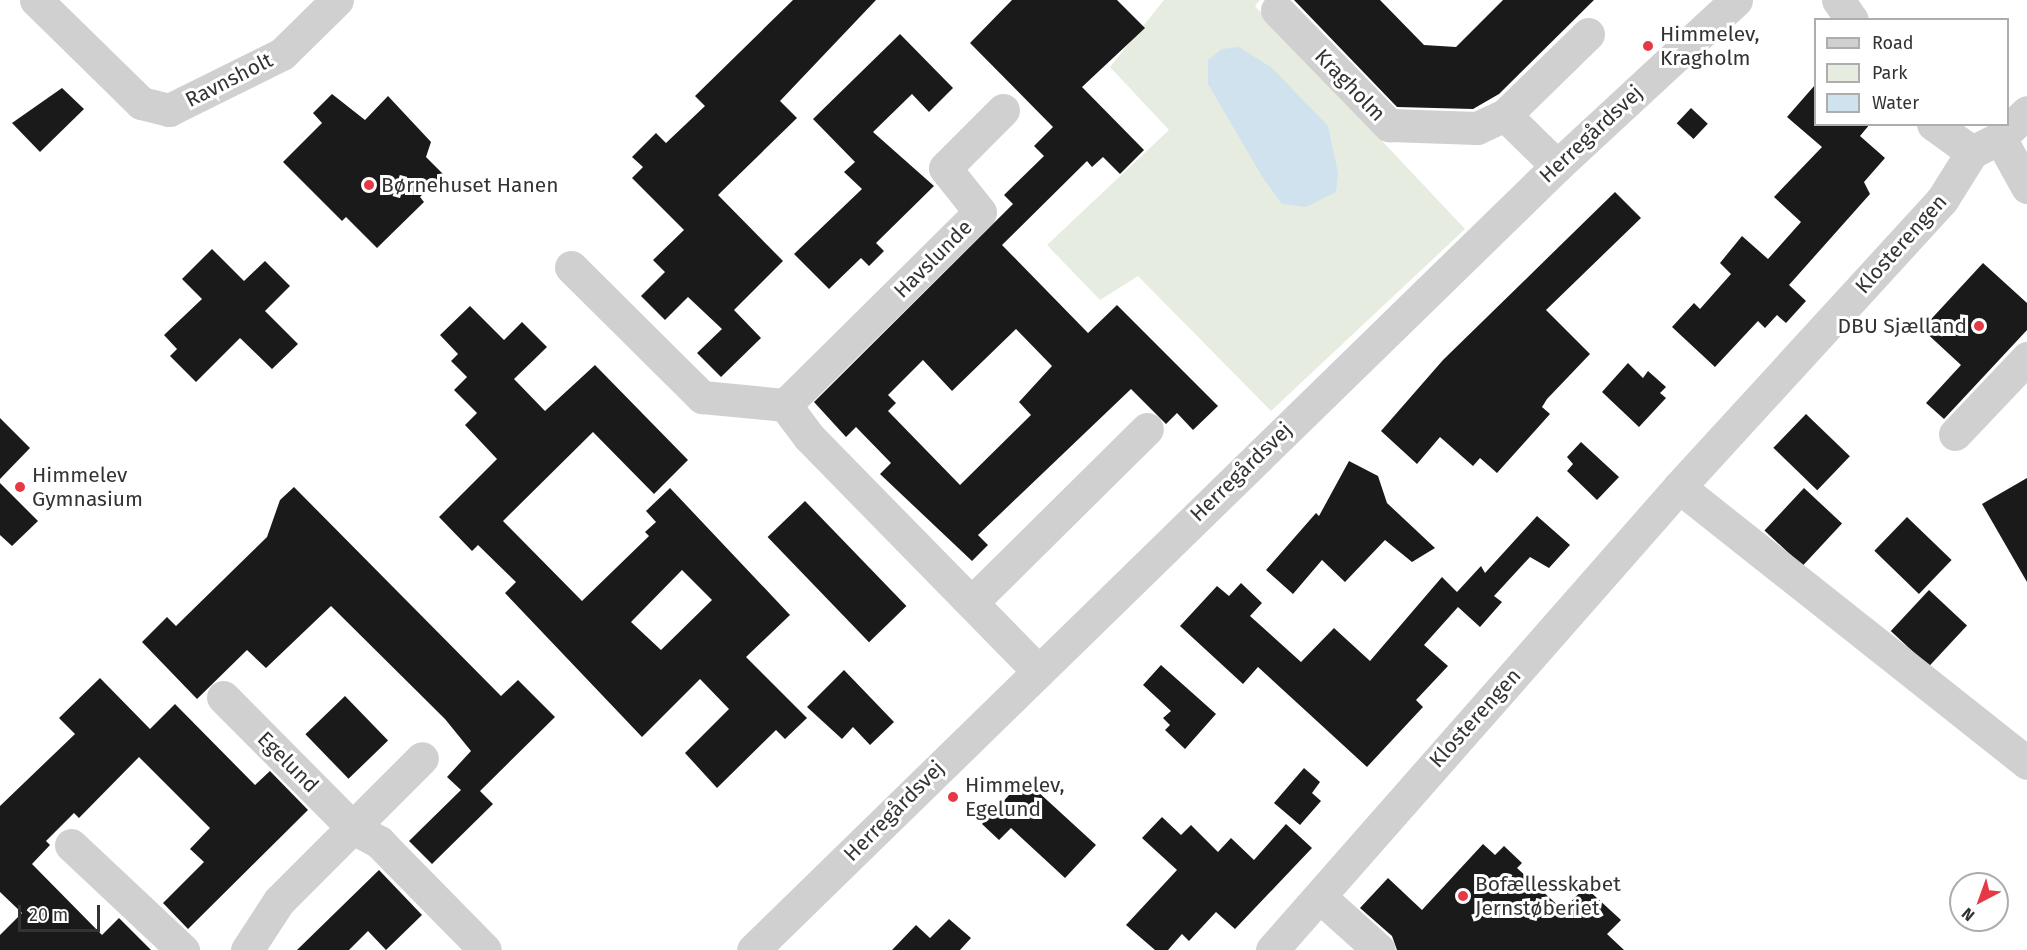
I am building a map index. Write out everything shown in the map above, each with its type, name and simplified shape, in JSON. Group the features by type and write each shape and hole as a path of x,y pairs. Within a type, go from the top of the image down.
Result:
{"street":[{"name":"Ravnsholt","path":"36,0 141,104 169,110 282,54 337,0"},
{"name":"Herregårdsvej","path":"753,950 1037,670 1557,166 1736,0"},
{"path":"1838,0 1851,18"},
{"name":"Kragholm","path":"1277,10 1389,125 1477,128 1505,115 1588,34"},
{"name":"Havslunde","path":"785,405 980,212 945,168 1003,110"},
{"name":"Klosterengen","path":"1272,950 1679,487 1942,200 1986,145 2027,112"},
{"path":"1505,115 1557,166"},
{"path":"1938,126 1986,145 2027,187"},
{"path":"571,267 702,397 785,405 809,436 1037,670"},
{"path":"1955,434 2027,358"},
{"path":"972,602 1147,429"},
{"path":"1679,487 2027,763"},
{"name":"Egelund","path":"223,697 353,828 379,842 485,950"},
{"path":"247,950 279,901 422,758"},
{"path":"71,845 183,950"},
{"path":"1320,897 1379,950"}],"green space":[{"path":"1164,0 1260,0 1255,6 1465,229 1271,411 1138,276 1100,300 1047,245 1169,130 1110,67"}],"water":[{"path":"1239,47 1272,68 1328,126 1338,173 1336,192 1306,207 1282,204 1263,178 1208,84 1208,60 1222,49"}],"building":[{"path":"793,0 876,0 780,101 797,118 718,195 783,261 734,310 761,338 721,377 697,353 722,329 688,297 665,320 641,296 665,272 653,260 684,230 632,178 643,167 632,157 656,133 666,143 705,106 695,96"},
{"path":"1012,0 1117,0 1145,28 1082,87 1144,150 1120,174 1103,157 1092,167 1087,161 1002,245 1088,333 1117,305 1218,406 1193,430 1177,413 1166,424 1131,389 978,535 988,545 972,561 880,474 891,463 856,427 846,437 814,402 1013,204 1004,195 1044,156 1034,146 1053,127 970,43","holes":["1016,329 1052,366 1019,402 1031,415 960,485 888,411 896,403 888,395 923,360 952,391"]},
{"path":"1294,0 1380,0 1424,45 1456,47 1503,0 1594,0 1499,94 1473,109 1397,107"},
{"path":"900,34 953,88 929,112 912,94 873,132 934,186 876,243 884,251 869,266 861,258 829,289 794,254 862,189 844,172 855,162 813,119"},
{"path":"1814,86 1814,126 1868,126 1860,136 1885,158 1864,182 1870,194 1789,285 1806,301 1786,323 1777,315 1765,328 1758,321 1715,367 1672,327 1694,303 1700,309 1731,274 1720,263 1742,236 1768,259 1801,222 1774,197 1822,147 1787,117"},
{"path":"62,88 84,109 40,152 12,123"},
{"name":"Børnehuset Hanen","path":"332,94 365,120 388,96 431,142 426,157 443,174 420,197 424,202 377,248 346,217 342,221 283,162 322,123 313,113"},
{"path":"1691,108 1708,124 1693,139 1677,123"},
{"path":"1615,192 1641,218 1546,310 1590,354 1547,399 1542,407 1550,414 1497,473 1480,458 1473,466 1440,437 1417,464 1381,431 1443,360"},
{"path":"212,249 244,281 265,261 290,286 265,311 298,344 272,369 240,338 196,382 170,356 177,349 164,335 202,299 182,279"},
{"path":"1983,263 2027,303 2027,330 1944,419 1926,403 1961,365 1922,329"},
{"path":"470,306 504,340 522,322 547,347 514,379 545,411 595,365 688,460 654,494 593,432 503,521 582,601 649,536 645,532 656,522 646,511 670,488 790,615 746,657 807,718 785,739 776,730 717,788 685,753 729,709 700,679 642,737 505,593 516,582 478,545 472,551 439,517 497,459 465,425 477,413 454,390 467,377 451,361 458,354 440,335","holes":["682,570 712,600 661,650 631,622"]},
{"path":"1628,363 1643,378 1648,371 1666,387 1660,393 1666,398 1639,427 1602,392"},
{"path":"1806,414 1850,456 1817,490 1773,448"},
{"path":"0,418 30,448 0,479"},
{"path":"1581,442 1619,477 1597,500 1567,471 1573,464 1567,457"},
{"path":"1349,461 1378,476 1387,503 1435,548 1412,562 1385,540 1345,582 1322,560 1293,594 1266,570 1316,513 1319,516"},
{"path":"2027,478 2027,582 1982,504"},
{"path":"0,483 38,521 12,546 0,535"},
{"path":"294,487 501,696 518,680 555,717 480,791 493,804 432,864 409,841 461,790 447,777 471,751 445,719 331,606 266,668 247,650 197,699 142,642 167,617 176,626 267,537 280,500"},
{"path":"1804,488 1842,523 1802,566 1764,530"},
{"path":"805,501 906,606 869,642 768,537"},
{"path":"1537,516 1570,545 1549,568 1530,557 1494,596 1502,602 1480,627 1458,607 1424,645 1448,666 1416,700 1423,707 1367,767 1258,667 1243,684 1180,626 1217,586 1229,596 1241,583 1262,603 1250,616 1301,662 1334,628 1370,661 1442,577 1457,592 1481,566 1485,573"},
{"path":"1907,517 1952,560 1919,594 1874,551"},
{"path":"1929,590 1967,625 1929,666 1891,631"},
{"path":"1161,665 1216,714 1185,749 1165,730 1170,725 1163,718 1171,711 1143,685"},
{"path":"844,670 894,722 870,745 853,727 842,739 807,707"},
{"path":"100,678 150,729 175,704 255,785 270,771 308,810 188,929 163,903 204,862 190,849 210,828 139,757 79,818 74,813 46,841 50,845 32,864 102,935 119,918 151,950 0,950 0,935 22,913 0,892 0,806 75,734 59,718"},
{"path":"345,696 388,741 349,779 305,734"},
{"path":"1304,768 1320,782 1312,793 1321,801 1300,825 1274,803"},
{"path":"1024,779 1096,845 1065,878 1011,828 999,840 982,824"},
{"path":"1162,817 1181,835 1191,825 1218,852 1231,838 1254,860 1286,824 1312,848 1235,929 1216,912 1189,941 1182,934 1168,950 1155,950 1126,925 1177,870 1142,838"},
{"name":"Bofællesskabet Jernstøberiet","path":"1483,844 1495,855 1504,846 1522,863 1517,868 1563,910 1585,887 1621,920 1607,934 1624,950 1397,950 1392,936 1360,908 1388,878 1422,910"},
{"path":"379,870 422,915 386,950 368,931 349,950 297,950"},
{"path":"949,919 971,938 960,950 892,950 916,925 930,938"}],"place":[{"name":"Himmelev, Kragholm","path":"1648,46"},
{"name":"Børnehuset Hanen","path":"369,185"},
{"name":"DBU Sjælland","path":"1979,326"},
{"name":"Himmelev Gymnasium","path":"20,487"},
{"name":"Himmelev, Egelund","path":"953,797"},
{"name":"Bofællesskabet Jernstøberiet","path":"1463,896"}]}
